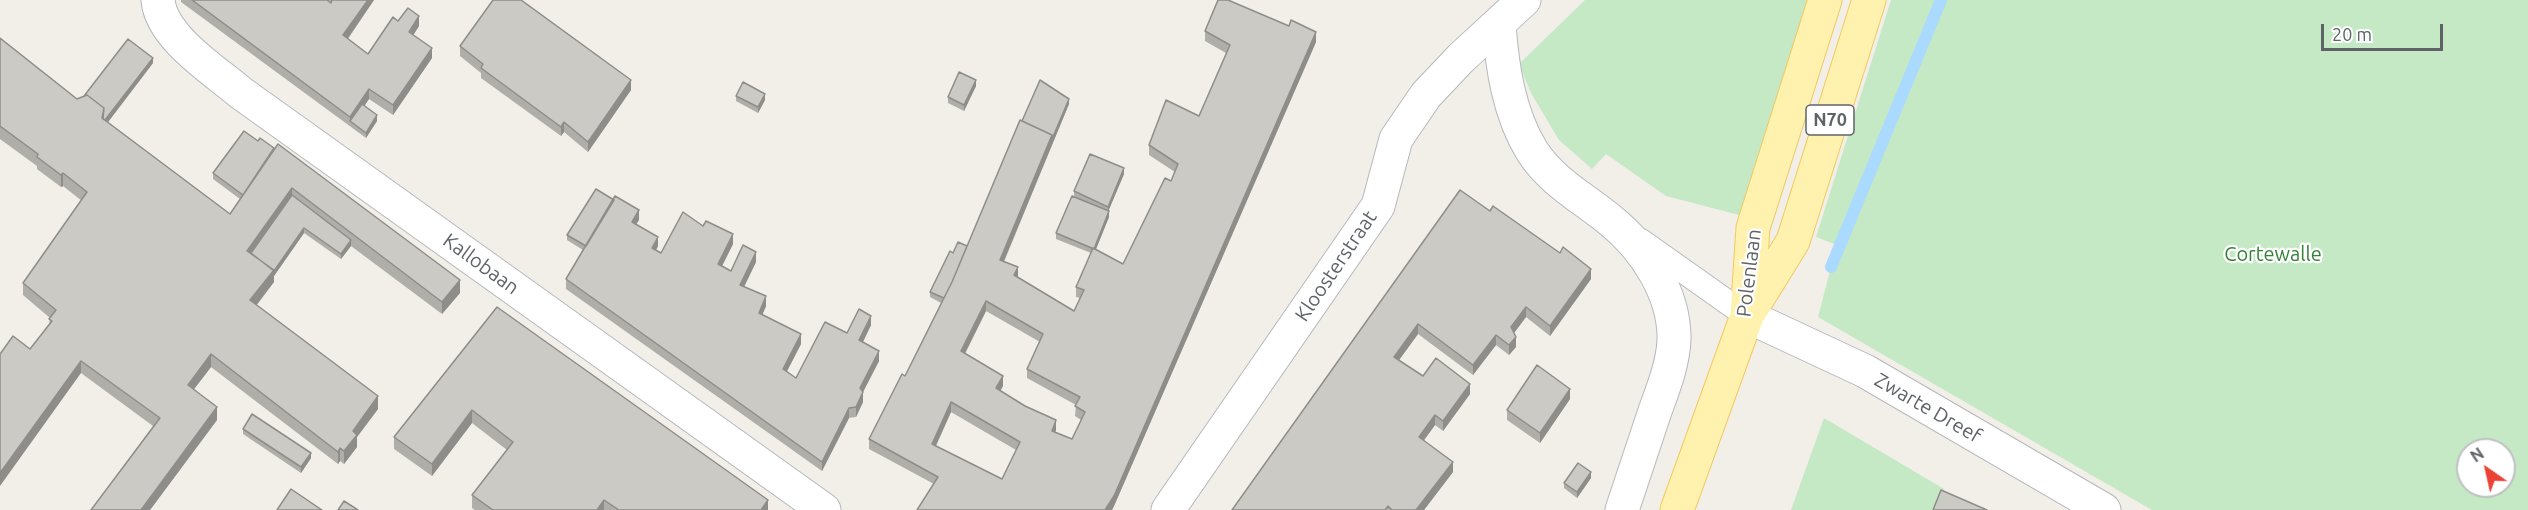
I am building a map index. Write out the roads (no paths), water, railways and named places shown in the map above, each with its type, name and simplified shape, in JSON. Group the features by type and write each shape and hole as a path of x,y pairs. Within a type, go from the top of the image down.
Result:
{"main road":[{"name":"Polenlaan","path":"1747,316 1753,228 1825,0"},
{"name":"Polenlaan","path":"1677,510 1747,316 1793,241 1869,0"}],"street":[{"name":"Kallobaan","path":"158,0 166,26 179,41 241,93 824,510"},
{"name":"Kloosterstraat","path":"1168,510 1378,206 1396,139 1414,113 1445,73 1524,0"},
{"path":"1499,24 1501,55 1512,107 1532,151 1562,184 1609,219 1633,241 1657,274 1669,307 1674,340 1666,379 1622,510"},
{"name":"Zwarte Dreef","path":"1747,316 1865,371 2104,510"}],"lane":[{"path":"1609,219 1747,316"}],"waterway":[{"path":"1831,267 1941,0"}],"park label":[{"name":"Cortewalle","path":"2273,254"}]}
